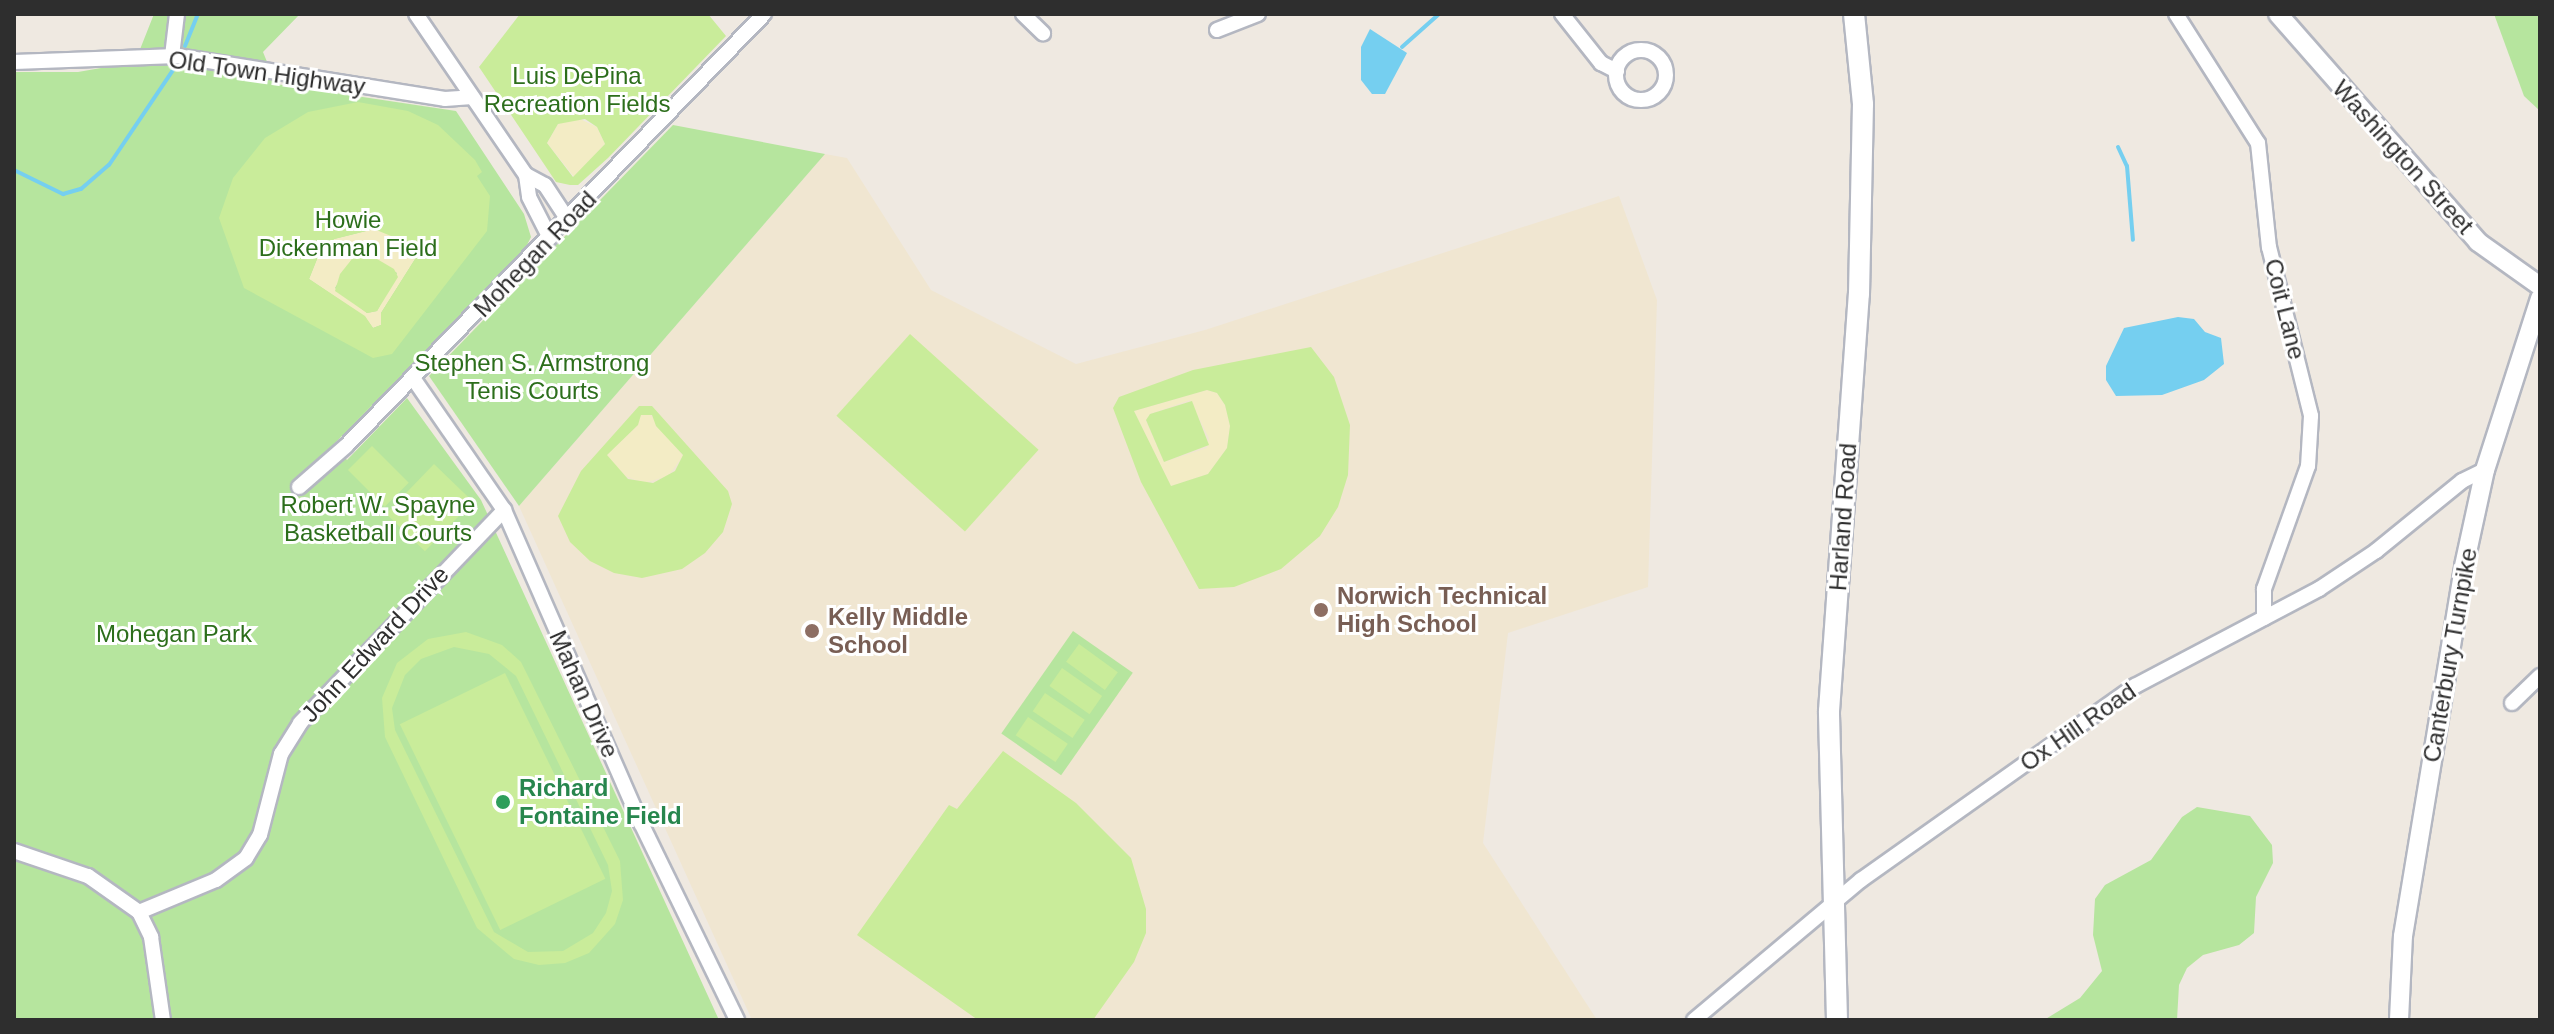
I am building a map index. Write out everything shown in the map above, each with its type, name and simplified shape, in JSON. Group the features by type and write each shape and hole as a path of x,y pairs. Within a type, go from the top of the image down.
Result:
{"main road":[{"name":"Harland Road","path":"1837,1020 1829,711 1861,233 1862,74 1854,14"}],"street":[{"path":"172,56 177,14"},
{"path":"416,14 526,175 529,197 550,238"},
{"name":"Mohegan Road","path":"299,487 413,378 764,14"},
{"path":"1023,14 1043,33"},
{"path":"1217,30 1258,14"},
{"path":"1562,14 1597,58 1617,71"},
{"name":"Coit Lane","path":"2176,14 2258,143 2269,247 2311,416 2310,457 2264,589 2264,618"},
{"name":"Washington Street","path":"2278,14 2478,242 2540,286"},
{"name":"Old Town Highway","path":"14,62 172,56 445,99 472,97"},
{"path":"526,175 545,185 568,220"},
{"name":"Canterbury Turnpike","path":"2399,1020 2403,936 2464,566 2485,470 2540,299"},
{"name":"Mahan Drive","path":"413,378 504,510 646,834 737,1020"},
{"name":"Ox Hill Road","path":"1694,1020 1832,903 2135,686 2264,618 2376,551 2462,481 2485,470"},
{"name":"John Edward Drive","path":"139,912 216,880 246,858 260,835 276,769 295,729 504,510"},
{"path":"2512,703 2540,676"},
{"path":"14,851 88,876 139,912 151,937 163,1020"}],"shaded area":[{"name":"Norwich Technical High School","path":"825,154 847,158 931,290 1076,364 1205,330 1619,196 1657,300 1648,587 1508,633 1483,843 1597,1020 752,1020 519,506"}],"green space":[{"path":"154,14 300,14 263,52 276,84 456,111 524,214 531,237 524,251 334,444 347,460 407,398 481,500 719,1020 14,1020 14,72 78,72 135,62"},
{"name":"Luis DePina Recreation Fields","path":"520,14 708,14 726,36 578,185 556,182 479,67","holes":["585,119 597,127 605,144 573,177 547,143 558,124"]},
{"path":"2494,14 2540,14 2540,111 2524,96"},
{"name":"Howie Dickenman Field","path":"358,102 408,111 438,125 475,160 482,172 477,176 490,196 487,231 392,354 373,358 244,288 219,218 233,178 265,138 308,112","holes":["374,229 403,241 417,256 381,313 381,325 373,328 365,316 309,279 319,254 334,239"]},
{"name":"Stephen S. Armstrong Tenis Courts","path":"673,125 825,154 519,506 429,376"},
{"path":"360,249 394,269 398,277 377,311 367,313 335,291 340,274"},
{"path":"910,334 1039,450 965,532 836,416"},
{"path":"1311,347 1334,377 1350,425 1348,475 1338,507 1320,536 1281,569 1234,587 1199,589 1141,482 1113,408 1119,397 1193,370","holes":["1207,390 1217,393 1225,405 1230,426 1227,448 1208,474 1171,486 1134,411"]},
{"path":"1192,401 1209,445 1164,462 1146,420 1150,414"},
{"path":"639,406 652,406 728,491 732,504 723,532 705,553 682,569 642,578 614,573 590,561 570,542 558,516 581,471","holes":["641,415 652,415 656,426 683,455 675,471 653,483 628,479 607,455 638,425"]},
{"path":"372,446 409,483 385,507 348,470"},
{"path":"434,464 473,502 425,551 386,514"},
{"path":"1073,631 1133,673 1061,775 1001,733"},
{"path":"466,632 502,645 521,662 620,861 623,900 615,924 589,953 565,963 539,965 514,959 477,928 385,737 382,698 397,663 428,639","holes":["454,647 489,654 516,676 608,865 612,891 606,913 593,933 563,951 528,952 494,932 395,730 392,708 405,675 421,659"]},
{"path":"1079,644 1118,672 1105,690 1066,662"},
{"path":"1062,668 1102,696 1090,714 1049,686"},
{"name":"Richard Fontaine Field","path":"505,673 605,879 500,930 400,724"},
{"path":"1045,693 1085,720 1072,738 1033,711"},
{"path":"1028,717 1068,744 1055,762 1016,735"},
{"path":"1003,751 1076,803 1131,858 1146,909 1146,933 1134,962 1093,1020 978,1020 857,935 949,805 957,809"},
{"path":"2197,807 2250,816 2272,845 2273,863 2256,897 2254,933 2239,945 2203,955 2187,968 2179,985 2177,1020 2044,1020 2080,998 2102,971 2093,935 2095,899 2105,885 2151,860 2182,817"}],"sand":[{"path":"578,118 597,127 605,144 574,177 547,143 558,124"},
{"path":"374,229 394,235 417,256 381,313 381,325 373,328 365,317 309,279 319,254 334,239","holes":["358,249 397,273 377,311 367,313 335,288"]},
{"path":"1207,390 1217,393 1225,405 1230,426 1227,448 1208,474 1171,486 1134,411","holes":["1190,400 1209,438 1207,448 1164,462 1146,421 1150,414"]},
{"path":"649,413 683,456 668,476 644,483 620,474 607,455 637,426 641,415"}],"water":[{"path":"1370,29 1407,53 1385,94 1372,94 1361,80 1361,47"},
{"path":"2178,317 2194,319 2205,332 2221,338 2224,364 2204,380 2162,395 2116,396 2106,380 2106,366 2124,328"}],"waterway":[{"path":"185,46 198,14"},
{"path":"1402,47 1439,14"},
{"path":"14,170 63,194 81,189 109,165 175,67"},
{"path":"2118,147 2127,166 2133,240"}],"place":[{"name":"Norwich Technical High School","path":"1321,610"},
{"name":"Kelly Middle School","path":"812,631"},
{"name":"Richard Fontaine Field","path":"503,802"}],"park label":[{"name":"Robert W. Spayne Basketball Courts","path":"378,519"},
{"name":"Mohegan Park","path":"174,634"}]}
